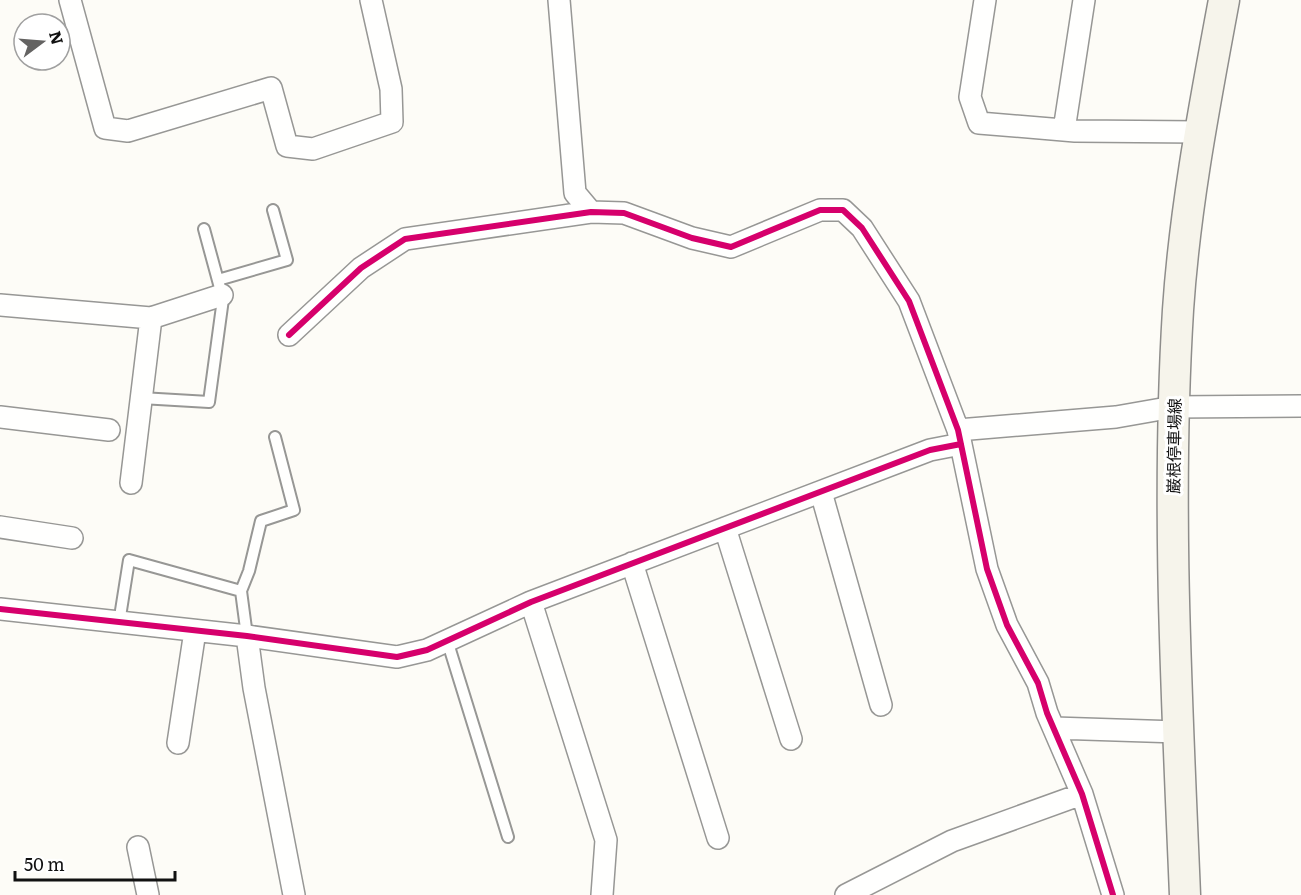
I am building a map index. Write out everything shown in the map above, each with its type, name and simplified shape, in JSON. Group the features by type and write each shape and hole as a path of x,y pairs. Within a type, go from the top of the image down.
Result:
{"main road":[{"name":"巌根停車場線","path":"1185,895 1171,585 1173,406 1180,297 1199,132 1224,0"}],"street":[{"path":"70,0 105,128 128,131 271,88 287,146 313,149 392,122 391,89 371,0"},
{"path":"559,0 574,193 591,212"},
{"path":"985,0 970,97 979,123 1064,130 1199,132"},
{"path":"1064,130 1084,0"},
{"path":"289,335 361,268 405,239 591,212 624,213 692,238 731,247 820,210 843,210 862,228 909,301 959,437 987,569 1007,625 1038,682 1054,728 1082,794 1113,895"},
{"path":"0,305 151,318 220,288"},
{"path":"131,483 151,318"},
{"path":"0,609 247,636 397,657 427,650 531,602 959,437 1116,417 1173,406 1301,406"},
{"path":"0,417 109,429"},
{"path":"821,492 881,705"},
{"path":"0,527 72,538"},
{"path":"725,528 791,739"},
{"path":"632,563 718,838"},
{"path":"531,602 606,840 602,895"},
{"path":"178,743 195,631"},
{"path":"247,636 254,688 294,895"},
{"path":"1054,728 1178,732"},
{"path":"846,895 952,841 1082,794"},
{"path":"138,847 148,895"}],"lane":[{"path":"220,288 287,260 273,210"},
{"path":"141,398 209,402 220,288 204,229"},
{"path":"247,636 241,591 249,571 261,520 294,510 275,437"},
{"path":"119,623 129,560 241,591"},
{"path":"447,640 507,837"}],"cycle path":[{"path":"289,335 361,268 405,239 591,212 624,213 692,238 731,247 820,210 843,210 862,228 909,301 958,430 987,569 1007,625 1038,683 1047,713 1082,794 1113,895"},
{"path":"0,609 247,636 397,657 427,650 531,602 930,450 961,444"}]}
